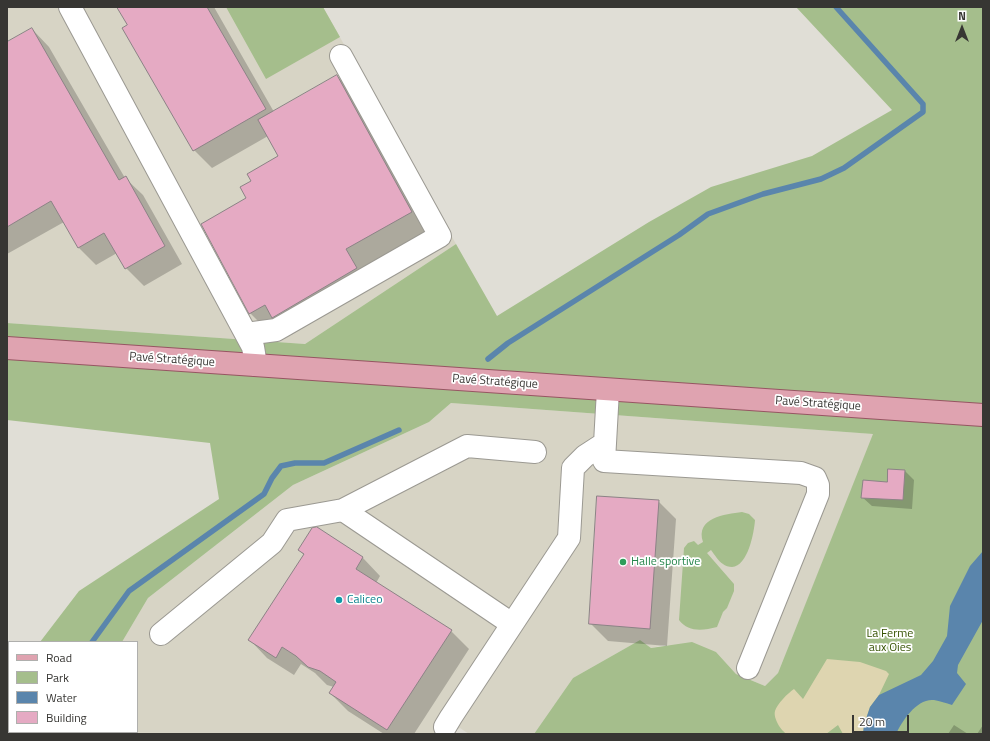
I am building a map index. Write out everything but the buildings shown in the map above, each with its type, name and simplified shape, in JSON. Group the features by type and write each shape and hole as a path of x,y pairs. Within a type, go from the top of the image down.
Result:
{"main road":[{"name":"Pavé Stratégique","path":"7,348 983,415"}],"lane":[{"path":"70,7 253,347 256,365"},
{"path":"246,334 276,330 440,236 341,56"},
{"path":"608,390 604,461 800,473 815,478 818,485 818,494 748,668"},
{"path":"445,727 569,538 573,468 585,456 605,444"},
{"path":"161,634 272,543 287,520 343,510 468,446 535,452"},
{"path":"343,510 512,624"}],"shaded area":[{"path":"7,7 323,7 456,244 305,344 7,323"},
{"path":"451,403 874,434 778,673 765,686 736,674 716,652 664,645 651,648 640,640 573,678 534,734 469,734 460,728 448,734 129,734 128,733 138,733 138,641 123,641 148,598 293,485 429,422"}],"green space":[{"path":"226,7 323,7 340,37 266,79"},
{"name":"La Ferme aux Oies","path":"796,7 983,7 983,734 534,734 573,678 640,640 651,648 692,642 716,652 736,674 765,686 778,673 873,434 451,403 429,422 293,485 148,598 123,641 41,641 79,591 219,499 210,443 7,420 7,323 305,344 456,244 497,316 649,222 711,187 812,156 892,110"},
{"path":"742,512 749,514 755,520 752,540 742,561 738,565 728,567 720,561 711,550 707,553 734,584 734,591 727,608 723,612 717,627 701,630 691,629 679,620 684,548 688,543 694,541 698,545 703,542 703,527 707,522 720,516"},
{"path":"8,683 8,733 129,734 7,734"}],"sand":[{"path":"827,659 860,662 886,671 889,674 879,695 870,707 864,725 863,734 843,734 838,725 826,734 787,734 782,730 776,721 776,708 794,689 803,699"}],"water":[{"path":"983,551 983,620 958,665 957,673 966,684 952,705 941,701 928,700 916,706 906,717 896,734 863,734 864,725 870,707 879,695 921,675 933,661 947,636 950,606 970,566"}],"waterway":[{"path":"488,359 508,343 679,235 708,214 763,194 821,179 844,168 923,112 923,104 836,7"},
{"path":"93,641 129,591 264,494 272,478 281,466 295,463 324,463 399,430"}],"place":[{"name":"Halle sportive","path":"623,562"},
{"name":"Caliceo","path":"339,600"}]}
